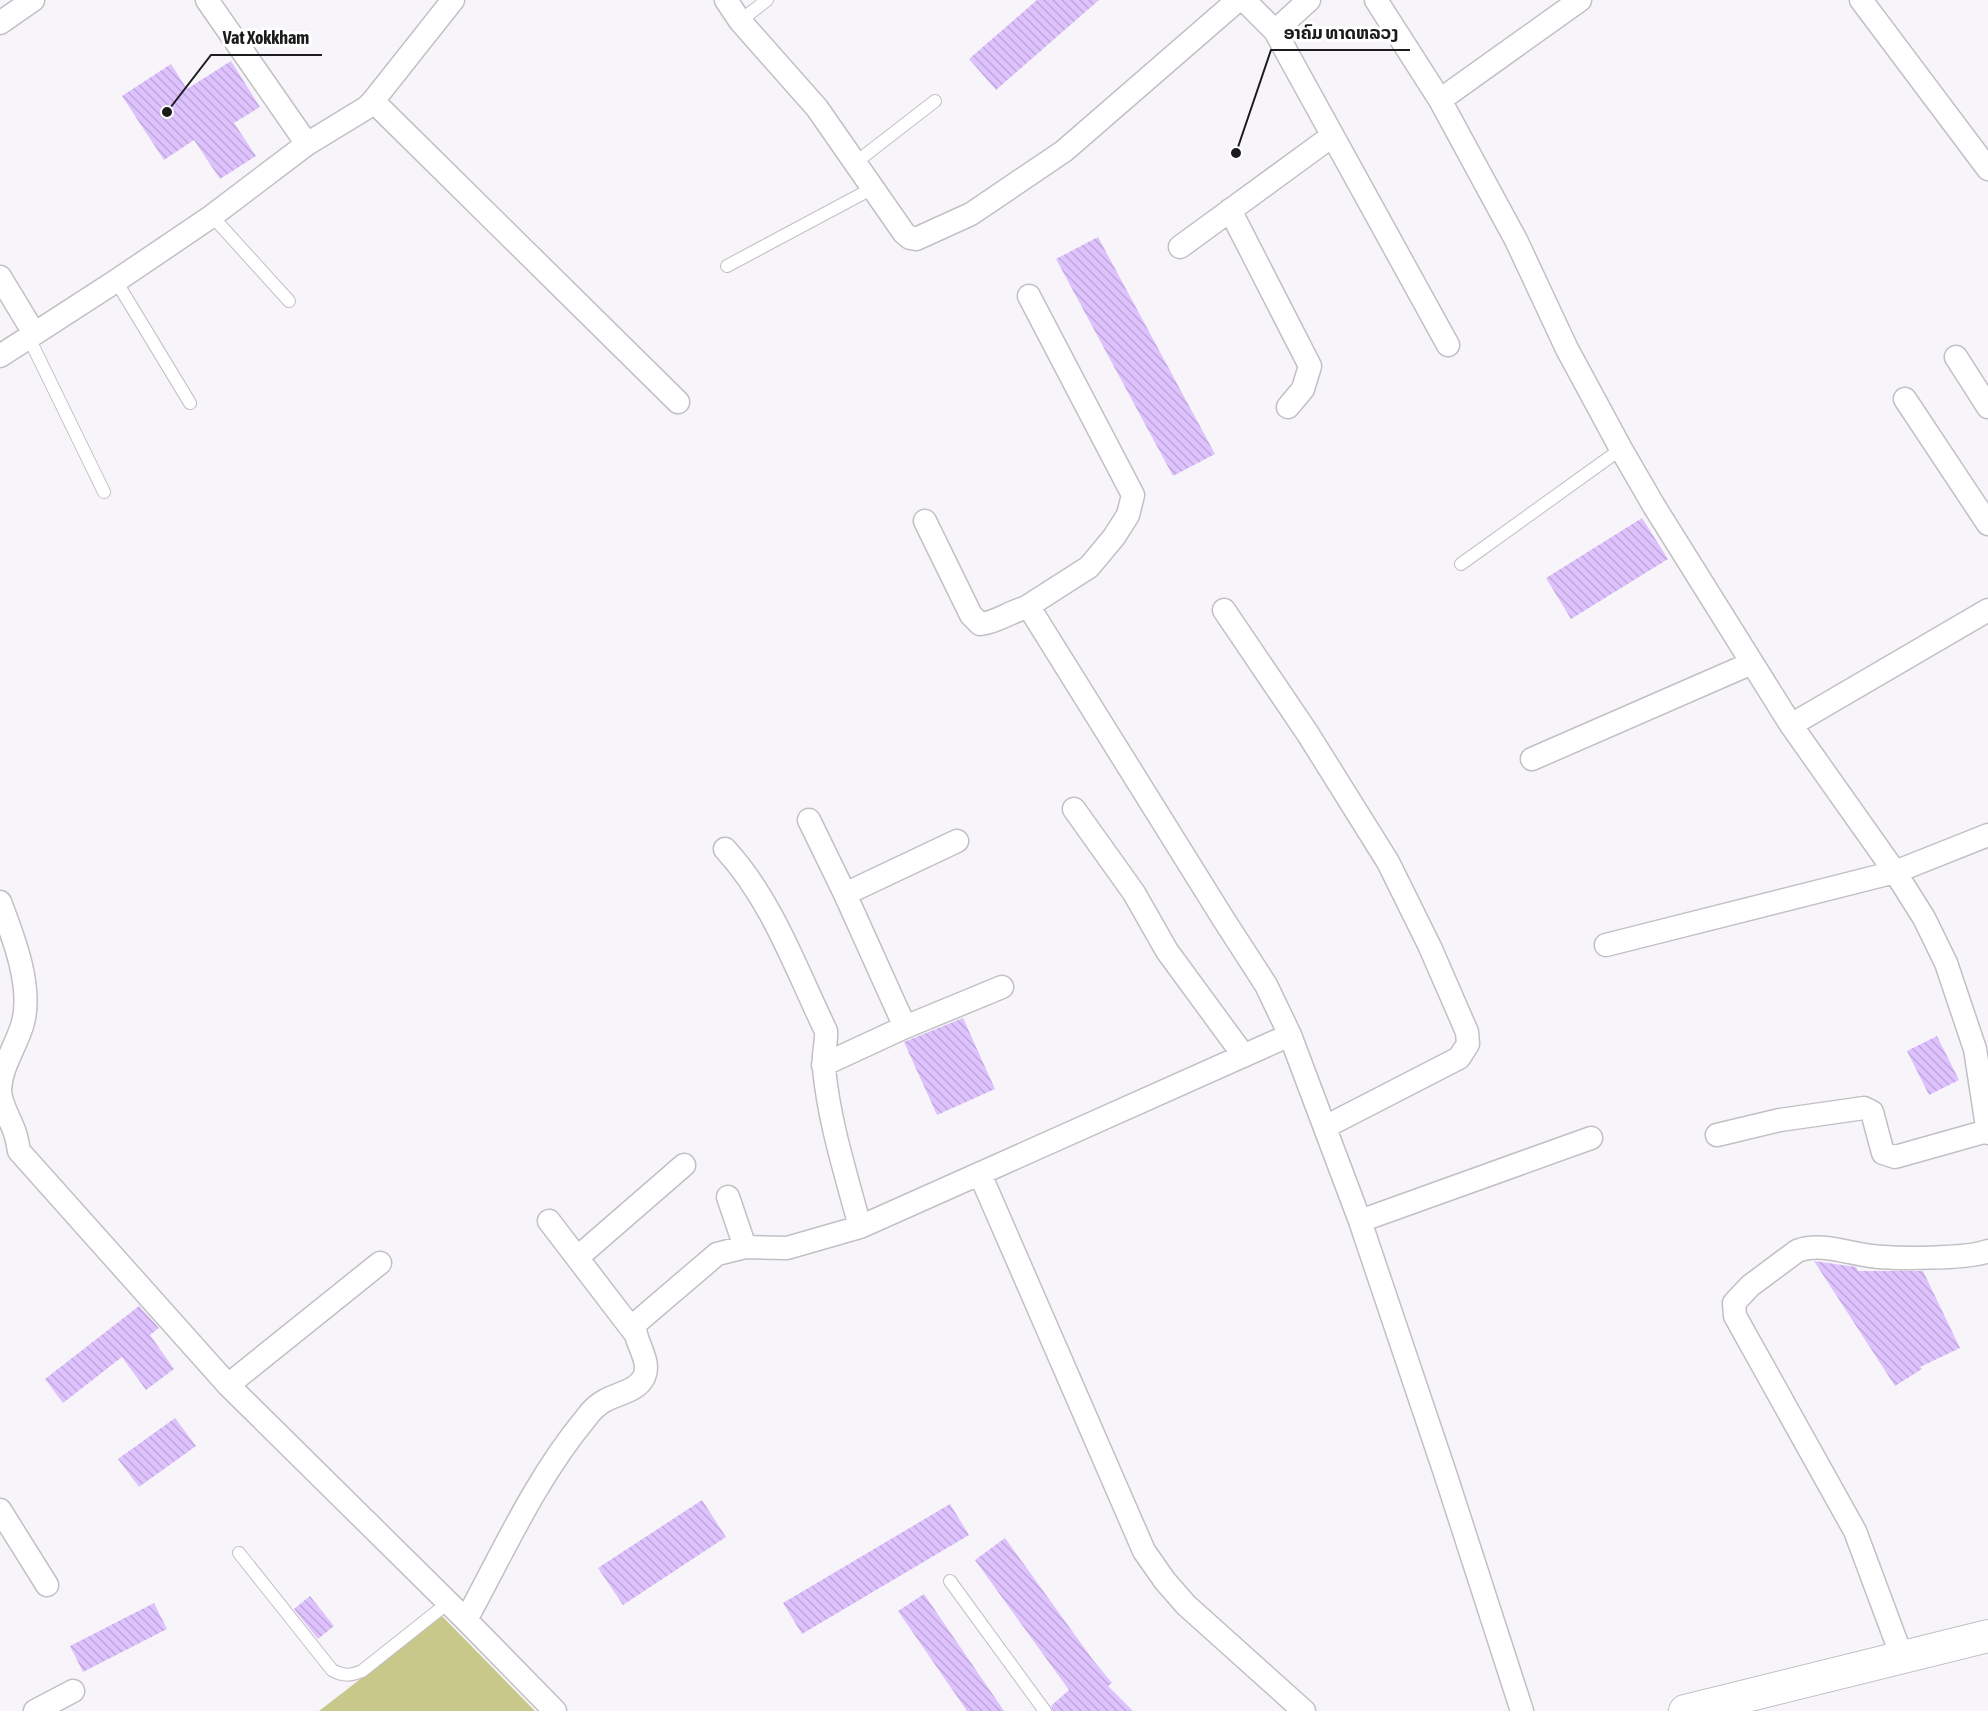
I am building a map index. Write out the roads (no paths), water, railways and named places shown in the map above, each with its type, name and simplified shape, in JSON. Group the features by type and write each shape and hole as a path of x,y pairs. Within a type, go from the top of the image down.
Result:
{"main road":[{"path":"1685,1711 1748,1704 1902,1658 1988,1636"}],"street":[{"path":"0,23 33,0"},
{"path":"207,0 308,144"},
{"path":"0,356 212,216 308,144 366,108 453,0"},
{"path":"726,0 740,21 817,108 904,233 916,239 971,214 1064,151 1238,0"},
{"path":"1244,0 1275,31 1448,345"},
{"path":"1275,31 1309,0"},
{"path":"1376,0 1440,100 1516,240 1567,349 1620,449 1791,725 1895,872 1924,918 1981,1046 1988,1132 1895,1157 1883,1153 1872,1112 1864,1108 1780,1120 1717,1135"},
{"path":"1440,100 1580,0"},
{"path":"1862,0 1988,169"},
{"path":"373,101 678,402"},
{"path":"1180,247 1332,136"},
{"path":"1230,210 1310,366 1303,389 1288,407"},
{"path":"0,277 31,335"},
{"path":"925,521 971,615 980,624 988,624 1015,610 1025,608 1089,567 1114,537 1128,514 1133,495 1029,296"},
{"path":"1956,357 1988,406"},
{"path":"1905,399 1988,524"},
{"path":"1025,608 1032,612 1266,985 1290,1035 1360,1221 1442,1462 1522,1711"},
{"path":"1224,610 1308,734 1388,862 1430,947 1467,1032 1468,1044 1459,1058 1325,1127"},
{"path":"1791,725 1988,610"},
{"path":"1532,759 1752,663"},
{"path":"1074,809 1134,893 1167,951 1244,1056"},
{"path":"809,820 905,1027"},
{"path":"1606,945 1895,872 1988,835"},
{"path":"845,894 957,842"},
{"path":"725,849 744,869 761,895 826,1031 827,1042 823,1065 831,1118 860,1227"},
{"path":"0,902 13,935 25,986 26,1009 22,1025 3,1071 0,1093 16,1136 19,1151 228,1385 449,1602 555,1711"},
{"path":"823,1065 905,1027 1002,987"},
{"path":"634,1332 635,1324 717,1254 745,1247 787,1248 860,1227 1290,1035"},
{"path":"1360,1221 1591,1138"},
{"path":"578,1257 684,1165"},
{"path":"980,1174 1144,1551 1164,1581 1186,1605 1304,1711"},
{"path":"728,1197 745,1247"},
{"path":"466,1620 558,1454 594,1408 636,1387 643,1380 646,1372 634,1332 549,1221"},
{"path":"1902,1658 1855,1531 1735,1316 1734,1303 1750,1286 1797,1251 1806,1247 1821,1247 1873,1256 1945,1257 1988,1251"},
{"path":"228,1385 380,1263"},
{"path":"0,1510 47,1585"},
{"path":"36,1711 73,1691"}],"lane":[{"path":"740,21 767,0"},
{"path":"855,163 934,101"},
{"path":"727,266 873,188"},
{"path":"212,216 289,301"},
{"path":"116,281 190,404"},
{"path":"31,335 104,492"},
{"path":"1461,564 1620,449"},
{"path":"239,1553 332,1670 342,1675 352,1675 362,1671 449,1602"},
{"path":"950,1581 1045,1711"}],"place":[{"name":"Vat Xokkham","path":"167,112"},
{"name":"ອາຄົມ ທາດຫລວງ","path":"1236,153"}]}
